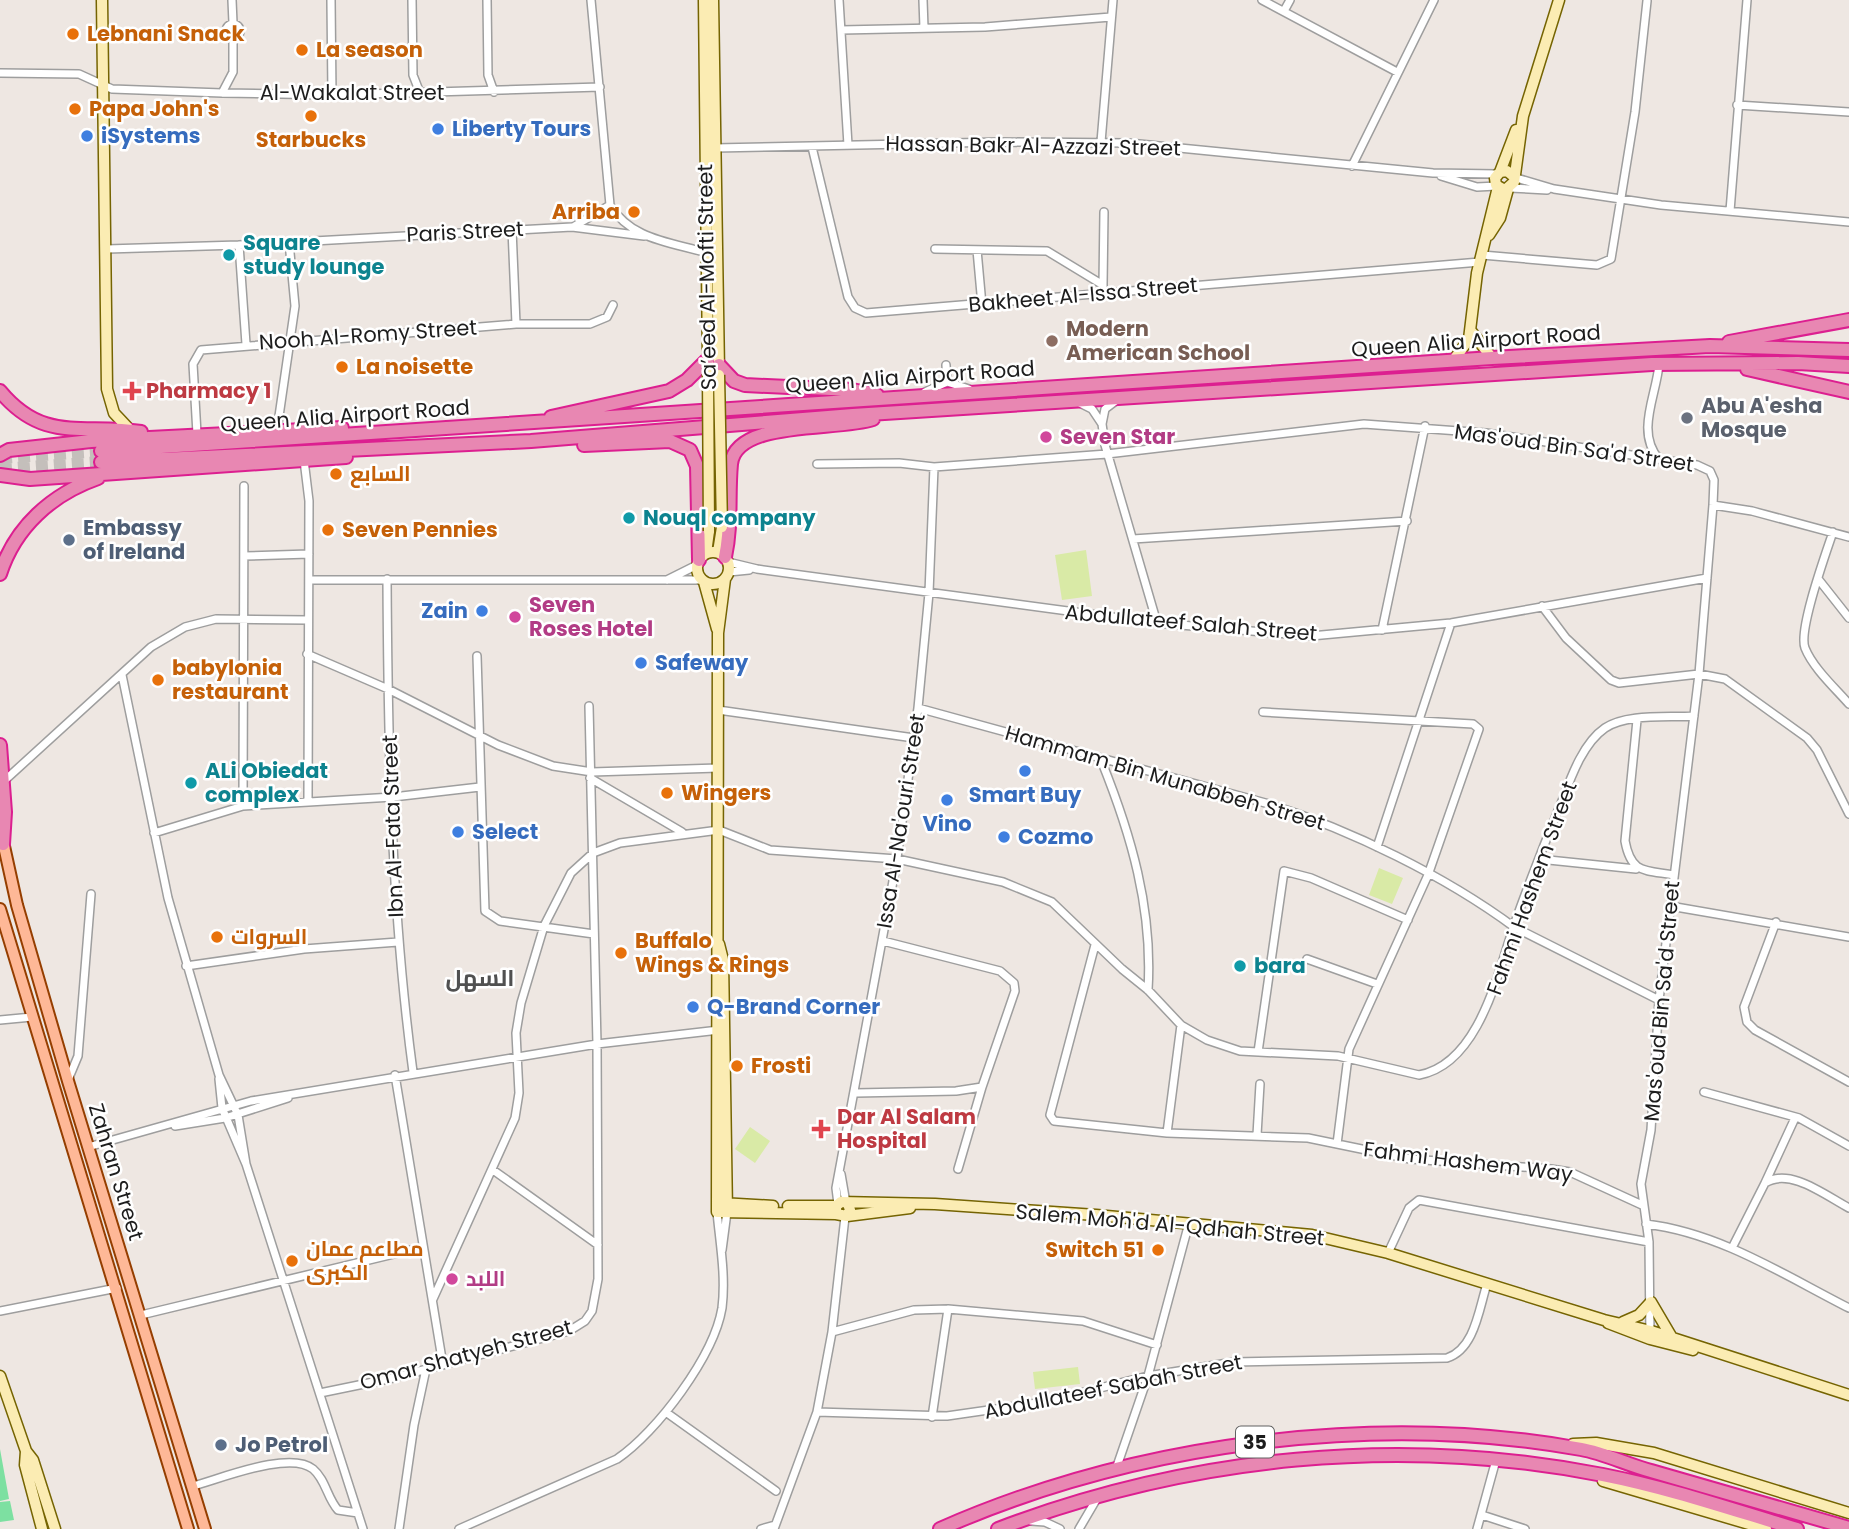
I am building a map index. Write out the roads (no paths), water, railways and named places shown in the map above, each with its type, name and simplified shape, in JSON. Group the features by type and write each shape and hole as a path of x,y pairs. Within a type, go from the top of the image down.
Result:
{"highway":[{"path":"1710,346 1849,320"},
{"name":"Queen Alia Airport Road","path":"1849,349 1710,346 1492,358 980,391 101,456 531,441 890,413 1659,364 1849,366"},
{"path":"1716,363 1849,391"},
{"path":"534,423 584,407 669,391 713,369 746,386 852,390 888,398"},
{"path":"0,391 19,411 53,428 131,430 166,436"},
{"path":"725,565 731,532 731,464 744,442 761,434 860,423 890,413"},
{"path":"0,456 9,450 197,434 364,428 384,433"},
{"path":"531,441 566,445 670,441 685,445 694,455 697,466 701,559"},
{"path":"0,475 20,479 304,460 345,457 376,448"},
{"path":"0,574 4,562 36,514 72,488 113,473"},
{"path":"0,745 3,844"},
{"name":"35","path":"940,1529 1034,1493 1116,1469 1230,1445 1288,1438 1421,1436 1583,1449 1849,1528"},
{"name":"35","path":"998,1529 1154,1481 1258,1462 1403,1456 1496,1460 1563,1468 1638,1483 1797,1529"}],"main road":[{"name":"Zahran Street","path":"0,824 16,905 205,1529"},
{"name":"Zahran Street","path":"0,909 188,1529"}],"street":[{"path":"102,0 107,389 111,407 131,430"},
{"path":"222,93 233,72 233,38 240,31 233,23 232,0"},
{"path":"331,0 332,95"},
{"path":"412,0 413,75 419,93"},
{"path":"487,0 488,75 494,92"},
{"path":"591,0 610,205 621,222 644,236 707,253"},
{"name":"Sa’eed Al-Mofti Street","path":"704,0 707,253 725,565 718,633"},
{"name":"Sa’eed Al-Mofti Street","path":"701,559 709,531 713,369 713,0"},
{"path":"839,0 848,145"},
{"path":"923,0 924,28"},
{"path":"1101,142 1113,0"},
{"path":"1262,0 1397,72"},
{"path":"1284,11 1290,0"},
{"path":"1352,166 1434,0"},
{"path":"1503,188 1498,173 1522,116 1559,0"},
{"path":"1730,211 1747,0"},
{"path":"1622,200 1647,1"},
{"path":"841,30 1111,17"},
{"path":"0,73 79,74 105,88"},
{"name":"Al-Wakalat Street","path":"105,88 332,95 600,87"},
{"path":"1737,105 1849,112"},
{"path":"1453,361 1466,346 1471,331 1481,258 1503,188 1513,176 1522,116"},
{"name":"Hassan Bakr Al-Azzazi Street","path":"715,148 1101,142 1165,145 1433,173 1498,173"},
{"name":"Bakheet Al-Issa Street","path":"812,147 848,297 855,308 873,313 982,305 1103,289 1345,276 1481,258 1597,265 1608,263 1622,200"},
{"path":"1498,173 1507,171 1513,176 1555,190 1622,200 1849,222"},
{"name":"Hassan Bakr Al-Azzazi Street","path":"1433,173 1478,187 1555,190"},
{"name":"Paris Street","path":"572,227 610,205"},
{"path":"1103,289 1104,212"},
{"name":"Paris Street","path":"107,249 239,245 572,227 644,236"},
{"path":"512,229 516,324"},
{"path":"277,430 295,306 289,242"},
{"path":"239,245 246,344"},
{"path":"935,250 1049,252 1103,289"},
{"path":"978,250 982,305"},
{"name":"Nooh Al-Romy Street","path":"197,434 194,358 201,350 246,344 289,343 516,324 590,324 607,317 614,305"},
{"path":"1471,331 1492,358"},
{"path":"1659,364 1647,429 1651,446 1659,458"},
{"path":"946,365 947,382"},
{"path":"914,396 947,382 980,391"},
{"path":"1119,398 1105,409 1102,424 1107,454 1157,623"},
{"path":"1078,401 1092,409 1102,424"},
{"name":"Mas'oud Bin Sa'd Street","path":"817,464 900,463 934,467 1107,454 1343,426 1425,426 1659,458 1697,465 1710,471 1714,480 1713,505 1699,674 1659,1000 1651,1130 1641,1184 1648,1242 1650,1335"},
{"path":"1382,630 1425,426"},
{"path":"304,460 309,501 308,800"},
{"name":"Issa Al-Na'ouri Street","path":"775,1527 817,1412 832,1332 842,1209 841,1173 897,859 918,708 929,593 934,467"},
{"path":"243,806 244,486"},
{"path":"1713,505 1752,511 1849,537"},
{"path":"1133,538 1407,521"},
{"path":"1833,532 1803,644 1810,657 1849,704"},
{"path":"244,556 309,554"},
{"path":"459,1529 617,1459 636,1446 667,1413 715,1333 722,1307 722,1251 727,1232 721,1208 719,1030 723,956 719,944 718,633 703,581 701,559"},
{"path":"309,580 667,580 715,584 725,565 701,559 667,580"},
{"name":"Abdullateef Salah Street","path":"725,565 1157,623 1311,636 1451,623 1707,578"},
{"name":"Ibn Al-Fata Street","path":"387,579 388,689 398,942 413,1072"},
{"path":"1819,580 1849,618"},
{"path":"1542,606 1566,638 1615,682 1699,674 1725,679 1807,737 1817,750 1849,814"},
{"path":"3,782 150,647 185,626 216,619 308,620"},
{"path":"1377,847 1451,623"},
{"path":"307,654 388,689 523,757 592,775 682,833"},
{"path":"477,656 485,911 499,922 594,934"},
{"path":"122,675 154,833 186,965 219,1075 238,1115 246,1164"},
{"name":"Omar Shatyeh Street","path":"320,1392 426,1370 569,1331 585,1321 596,1297 597,1044 589,706"},
{"name":"Hammam Bin Munabbeh Street","path":"918,708 1269,804 1377,847 1514,927 1659,1000"},
{"path":"718,710 914,738"},
{"path":"1263,712 1419,719 1473,724 1479,729 1428,875 1377,984 1347,1058 1337,1144"},
{"name":"Fahmi Hashem Street","path":"719,830 770,849 897,859 992,878 1043,898 1070,918 1095,945 1148,990 1181,1025 1217,1044 1240,1051 1347,1058 1419,1076 1430,1073 1450,1059 1491,1000 1539,859 1571,777 1592,741 1606,727 1637,720 1694,716"},
{"path":"1637,720 1625,841 1629,859 1640,869"},
{"path":"1101,760 1129,832 1140,881 1149,937 1148,990"},
{"path":"592,775 718,768"},
{"path":"154,833 243,806 393,797 480,787"},
{"path":"433,1299 515,1118 519,1093 515,1057 521,1003 544,926 562,887 593,853 621,843 719,830"},
{"path":"1539,859 1674,875"},
{"path":"1258,1052 1284,871 1311,878 1408,920"},
{"path":"68,1081 78,1056 91,894"},
{"path":"1670,906 1776,922 1849,937"},
{"path":"1776,922 1744,1007 1745,1017 1755,1030 1849,1082"},
{"path":"883,941 974,962 1000,971 1014,983 1014,999 982,1087 958,1168"},
{"path":"186,965 304,949 398,942"},
{"name":"Fahmi Hashem Way","path":"1095,945 1051,1118 1058,1123 1167,1133 1308,1138 1410,1159 1570,1172 1642,1205"},
{"path":"1307,959 1377,984"},
{"path":"0,1020 32,1017"},
{"path":"1167,1133 1181,1025"},
{"path":"88,1147 164,1127 234,1104 413,1072 597,1044 719,1030"},
{"path":"219,1075 225,1118 246,1164 363,1529"},
{"path":"395,1075 443,1365"},
{"path":"1256,1135 1260,1084"},
{"path":"856,1093 956,1091 982,1087"},
{"path":"1704,1092 1795,1118 1849,1146"},
{"path":"164,1127 238,1115 299,1094"},
{"path":"1732,1248 1795,1118"},
{"path":"493,1170 598,1245"},
{"path":"1765,1183 1778,1177 1791,1179 1849,1208"},
{"path":"1388,1253 1409,1208 1419,1200 1648,1242"},
{"name":"Salem Moh'd Al-Qdhah Street","path":"721,1208 842,1209 935,1204 1312,1235 1388,1253 1849,1395"},
{"path":"1116,1469 1148,1376 1189,1223"},
{"path":"1646,1224 1679,1230 1732,1248 1849,1308"},
{"path":"141,1315 424,1247"},
{"name":"Abdullateef Sabah Street","path":"817,1412 932,1417 1044,1402 1148,1376 1247,1361 1447,1358 1463,1350 1467,1343 1487,1284"},
{"path":"0,1311 117,1288"},
{"path":"1622,1322 1639,1315 1651,1302 1671,1336"},
{"path":"832,1332 914,1310 948,1309 1083,1321 1157,1345"},
{"path":"932,1417 948,1309"},
{"name":"Salem Moh'd Al-Qdhah Street","path":"1604,1321 1622,1322 1650,1335 1671,1336 1706,1351"},
{"path":"399,1529 414,1424 426,1370"},
{"path":"0,1377 26,1451 33,1460 55,1529"},
{"path":"667,1413 775,1491"},
{"path":"1555,1446 1597,1443 1654,1453 1849,1513"},
{"path":"26,1451 25,1465 42,1529"},
{"path":"1477,1529 1496,1460"},
{"path":"193,1486 286,1461 298,1462 318,1475 338,1510 358,1513"},
{"path":"1563,1468 1766,1529"},
{"path":"1079,1529 1097,1498"},
{"path":"1482,1514 1525,1529"},
{"path":"1020,1521 1045,1522 1060,1529"},
{"path":"761,1529 775,1527"}],"tunnel":[{"path":"0,458 101,451"},
{"path":"0,469 101,462"}],"place":[{"name":"Lebnani Snack","path":"73,34"},
{"name":"La season","path":"302,50"},
{"name":"Papa John's","path":"75,109"},
{"name":"Starbucks","path":"311,116"},
{"name":"Liberty Tours","path":"438,129"},
{"name":"iSystems","path":"87,136"},
{"name":"Arriba","path":"634,212"},
{"name":"Square study lounge","path":"229,255"},
{"name":"Modern American School","path":"1052,341"},
{"name":"La noisette","path":"342,367"},
{"name":"Pharmacy 1","path":"132,391"},
{"name":"Abu A'esha Mosque","path":"1687,418"},
{"name":"Seven Star","path":"1046,437"},
{"name":"السابع","path":"336,474"},
{"name":"Nouql company","path":"629,518"},
{"name":"Seven Pennies","path":"328,530"},
{"name":"Embassy of Ireland","path":"69,540"},
{"name":"Zain","path":"482,611"},
{"name":"Seven Roses Hotel","path":"515,617"},
{"name":"Safeway","path":"641,663"},
{"name":"babylonia restaurant","path":"158,680"},
{"name":"Smart Buy","path":"1025,771"},
{"name":"ALi Obiedat complex","path":"191,783"},
{"name":"Wingers","path":"667,793"},
{"name":"Vino","path":"947,800"},
{"name":"Select","path":"458,832"},
{"name":"Cozmo","path":"1004,837"},
{"name":"السروات","path":"217,937"},
{"name":"Buffalo Wings & Rings","path":"621,953"},
{"name":"bara","path":"1240,966"},
{"name":"Q-Brand Corner","path":"693,1007"},
{"name":"Frosti","path":"737,1066"},
{"name":"Dar Al Salam Hospital","path":"821,1129"},
{"name":"Switch 51","path":"1158,1250"},
{"name":"مطاعم عمان الكبرى","path":"292,1261"},
{"name":"اللبد","path":"452,1279"},
{"name":"Jo Petrol","path":"221,1445"}],"district":[{"name":"السهل","path":"480,978"}]}
